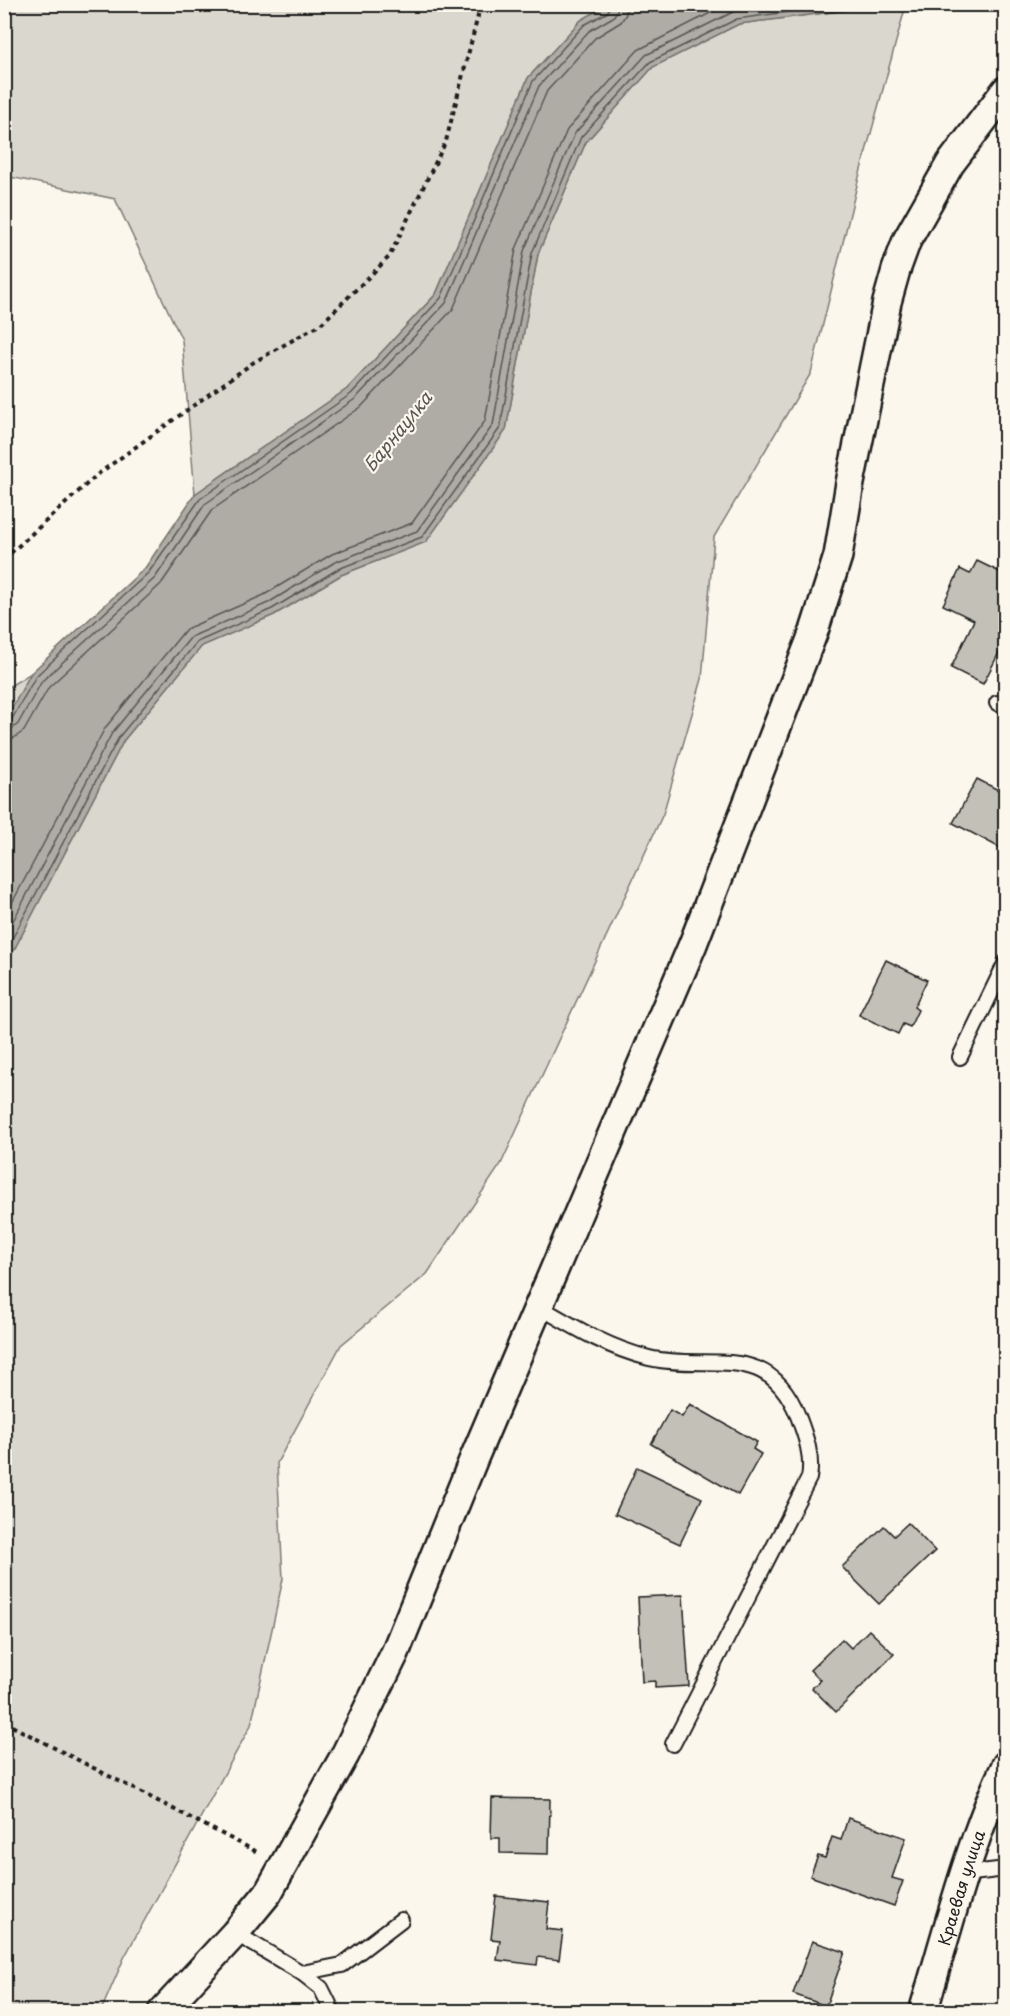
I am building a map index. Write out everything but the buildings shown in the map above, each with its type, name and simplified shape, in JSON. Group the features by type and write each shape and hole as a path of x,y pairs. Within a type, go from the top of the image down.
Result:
{"street":[{"path":"162,2012 235,1933 268,1893 345,1755 395,1653 474,1458 693,944 818,622 838,556 850,483 887,302 907,240 950,164 1005,90"},
{"name":"Краевая улица","path":"922,2012 964,1875 1005,1765"}],"lane":[{"path":"960,1057 1005,962"},
{"path":"538,1306 596,1339 634,1353 672,1361 728,1361 754,1367 782,1386 795,1407 807,1438 811,1467 809,1478 673,1744"},
{"path":"964,1875 1005,1869"},
{"path":"302,1973 342,1965 401,1920"},
{"path":"235,1933 302,1973 321,1988 333,2012"}],"path":[{"path":"4,559 98,474 254,362 321,324 389,257 446,141 481,4"},
{"path":"4,1722 285,1865"}],"shaded area":[{"path":"5,5 609,5 581,20 528,78 436,294 347,389 195,494 182,340 115,199 5,176"},
{"path":"863,5 906,5 859,177 811,373 714,537 702,679 663,814 501,1164 427,1274 341,1345 277,1463 283,1579 251,1725 124,1958 101,2011 5,2012 5,967 124,740 202,646 274,615 341,575 426,542 506,430 538,254 586,142 653,67 739,24 855,9"},
{"path":"31,673 5,721 5,689"}],"water":[{"name":"Барнаулка","path":"609,4 863,5 855,9 739,24 653,67 586,142 538,254 506,430 426,542 341,575 274,615 202,646 124,740 5,967 5,721 31,673 145,568 195,494 347,389 436,294 528,78 581,20"}]}
